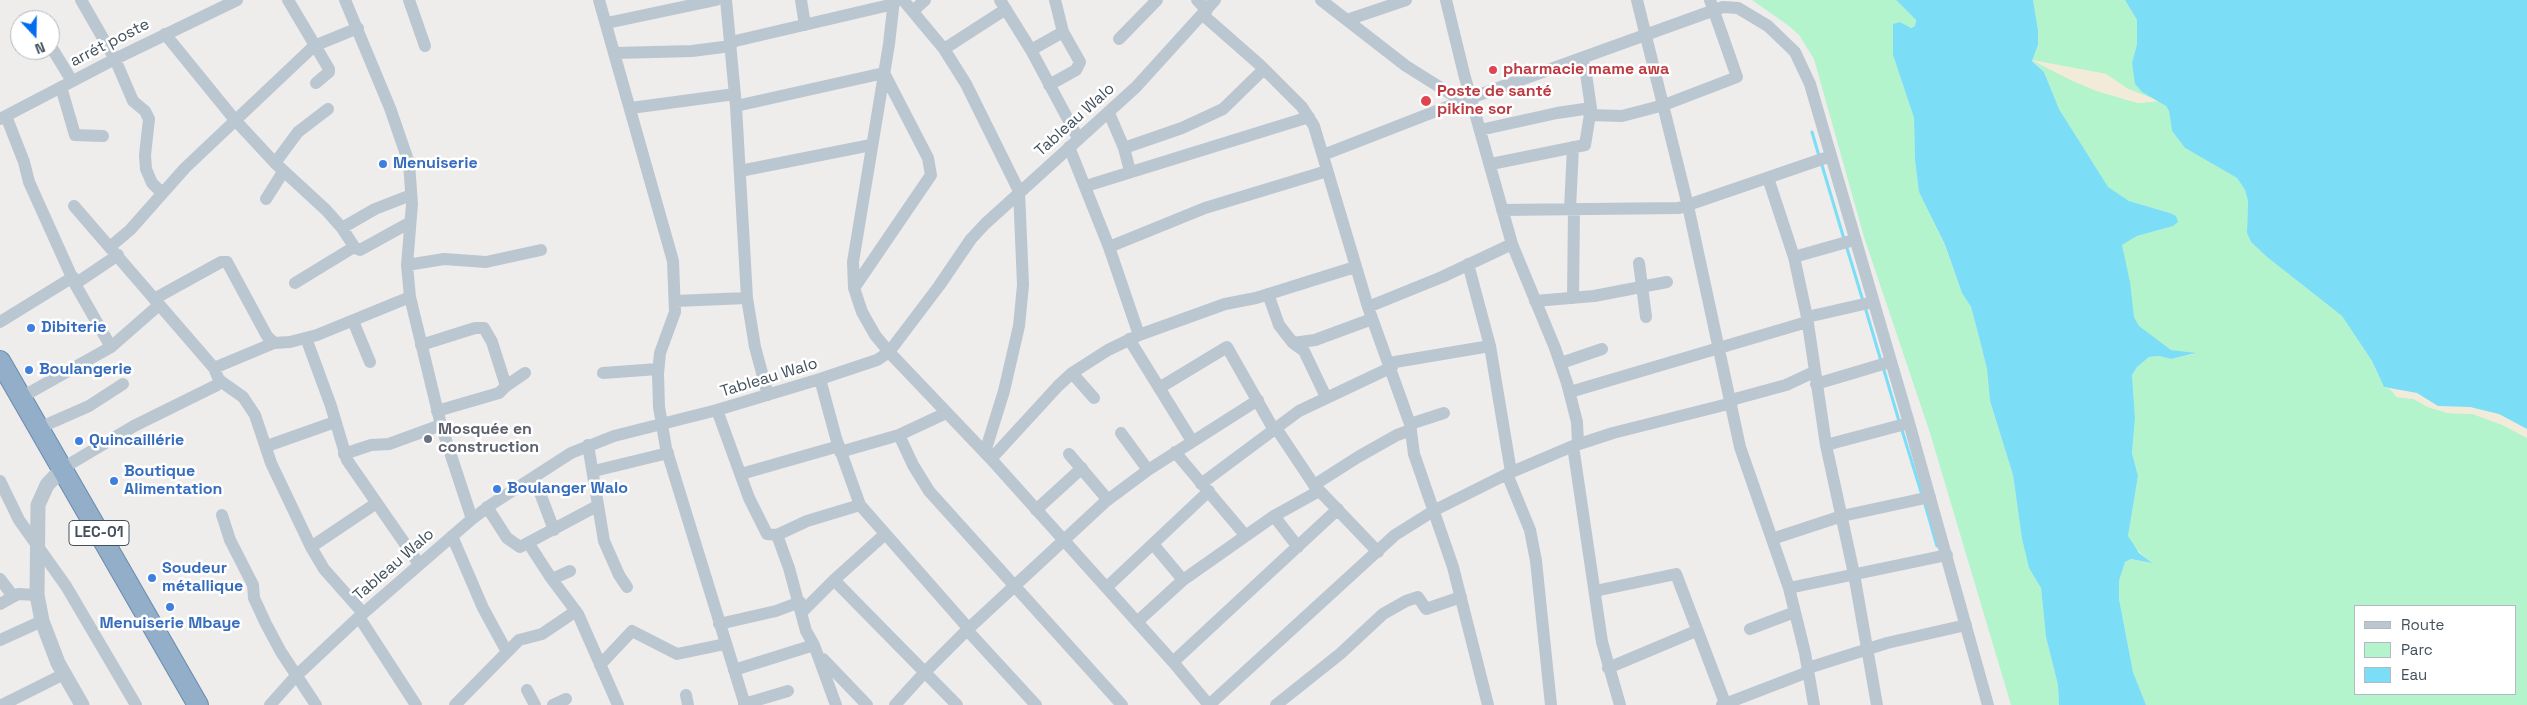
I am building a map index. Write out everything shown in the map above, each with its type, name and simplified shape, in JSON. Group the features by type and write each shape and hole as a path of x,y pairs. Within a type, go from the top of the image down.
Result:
{"highway":[{"name":"LEC-01","path":"0,361 198,705"}],"street":[{"path":"81,0 115,58 133,101 149,119 145,162 150,180 162,193"},
{"name":"arrét poste","path":"3,117 115,58 237,0"},
{"path":"288,0 329,71 316,84"},
{"path":"345,0 403,142 409,163 411,195 407,265 410,297 437,411 472,519"},
{"path":"409,0 425,46"},
{"path":"599,0 671,250 675,301 674,320 660,354 658,369 662,423 668,453 744,705 788,692"},
{"path":"607,23 716,0"},
{"path":"726,0 736,100 747,298 755,346 768,395"},
{"path":"801,0 805,24"},
{"path":"913,11 925,0"},
{"path":"1049,85 1079,67 1080,62 1063,32 1055,0"},
{"path":"1118,39 1157,0"},
{"path":"1197,0 1205,12 1264,69 1309,117 1323,155 1368,307 1390,365 1410,427 1418,469 1435,510 1461,596 1488,705"},
{"name":"Tableau Walo","path":"270,705 296,676 361,615 472,519 487,507 534,477 588,445 662,423 717,410 820,379 877,360 890,352 971,239 1019,191 1109,113 1215,0"},
{"path":"1321,0 1406,66 1466,100"},
{"path":"1348,20 1406,0"},
{"path":"1446,0 1466,100 1480,130 1491,164 1512,244 1561,363 1570,392 1577,422 1576,445 1602,642 1620,705"},
{"path":"1637,0 1688,206 1747,471 1789,588 1814,705"},
{"path":"616,54 692,51 731,44 897,1 913,11 944,50 966,84 1019,191 1024,285 1019,326 988,456"},
{"path":"897,1 852,262 854,288 868,324 890,352 1107,587 1209,705 1395,535 1435,510 1509,473 1576,445 1612,433 1786,385 1890,362"},
{"path":"944,50 1003,4 1031,50 1049,85 1074,143 1086,186 1109,247 1134,337 1159,388 1192,441"},
{"path":"1480,130 1557,113 1591,112 1616,117 1664,105 1737,77 1712,5"},
{"path":"1323,155 1645,34 1712,5 1738,8 1768,26 1795,52 1810,84 1947,554 1988,705"},
{"path":"0,322 74,280 114,251 162,193 235,120 314,46 358,28"},
{"path":"1031,50 1063,32"},
{"path":"165,34 235,120 279,167 342,228 354,247 360,250 409,223"},
{"path":"1491,164 1585,144 1591,112 1585,68 1581,58"},
{"path":"56,60 66,84 75,135 103,136"},
{"path":"1124,148 1182,128 1223,109 1264,69"},
{"path":"631,108 736,100 884,73"},
{"path":"854,288 931,175 928,158 884,73"},
{"path":"266,199 279,167 298,132 328,109"},
{"path":"1109,113 1124,148 1130,170"},
{"path":"3,117 26,167 29,182 74,280 111,347"},
{"path":"1086,186 1130,170 1309,117"},
{"path":"740,171 871,145"},
{"path":"1573,147 1573,298"},
{"path":"1502,210 1674,208 1688,206 1831,156"},
{"path":"1109,247 1204,208 1327,171"},
{"path":"1768,178 1794,257 1807,320 1826,445 1854,574 1868,648 1876,705"},
{"path":"342,228 374,209 411,195"},
{"path":"74,206 214,368 219,380 243,397 255,415 267,446 266,451 276,475 311,547 324,569 361,615 416,705"},
{"path":"1794,257 1854,240"},
{"path":"1368,307 1512,244"},
{"path":"295,283 354,247"},
{"path":"407,265 444,259 486,262 541,250"},
{"path":"20,398 111,347 157,302 221,262 227,262 267,336 274,343"},
{"path":"1639,263 1646,317"},
{"path":"1468,264 1490,346 1509,473 1535,551 1551,705"},
{"path":"988,456 1072,373 1134,337 1225,304 1268,294 1355,267"},
{"path":"1535,301 1573,298 1641,288 1667,282"},
{"path":"1268,294 1279,325 1294,343 1304,351 1326,397"},
{"path":"214,368 274,343 306,338 353,321 376,309 410,297"},
{"path":"675,301 747,298"},
{"path":"1570,392 1720,349 1807,320 1873,302"},
{"path":"1294,343 1315,340 1372,319"},
{"path":"353,321 370,362"},
{"path":"421,344 475,328 484,328 493,344 506,386"},
{"path":"306,338 332,406 344,454 356,477 419,564"},
{"path":"1107,587 1153,544 1205,488 1299,411 1390,365 1490,346"},
{"path":"1159,388 1227,347 1275,429 1316,488 1378,552"},
{"path":"1561,363 1602,350"},
{"path":"603,373 658,369"},
{"path":"437,411 499,393 525,372"},
{"path":"1072,373 1094,398"},
{"path":"820,379 840,449 860,504 884,535 1036,705"},
{"path":"82,705 64,674 42,621 37,595 38,505 47,484 63,468 134,426 216,385 219,380"},
{"path":"38,428 89,406 123,384"},
{"path":"895,705 924,673 968,630 1062,540 1108,500 1175,452 1258,400"},
{"path":"717,410 749,498 764,530 770,535 776,535 807,521 860,504"},
{"path":"741,474 899,435 946,413"},
{"path":"1137,622 1183,580 1316,488 1358,456 1410,427 1444,413"},
{"path":"267,446 335,422"},
{"path":"1826,445 1909,423"},
{"path":"344,454 371,445 389,444 441,425"},
{"path":"1120,434 1148,470"},
{"path":"899,435 913,466 929,491 1122,705"},
{"path":"588,445 607,548 627,587"},
{"path":"1175,452 1245,536"},
{"path":"594,471 668,453"},
{"path":"1069,454 1108,500"},
{"path":"1036,510 1082,468"},
{"path":"534,477 554,530"},
{"path":"0,481 19,520 66,586 136,705"},
{"path":"1772,539 1842,516 1930,497"},
{"path":"311,547 375,504"},
{"path":"487,507 501,531 514,545 520,547 529,544 598,506"},
{"path":"1173,662 1338,509"},
{"path":"222,515 230,540 253,585 254,598 258,607 276,643 316,705"},
{"path":"1274,516 1298,546"},
{"path":"776,535 801,607 806,631 817,650 836,705"},
{"path":"719,624 801,607 884,535"},
{"path":"452,536 483,608 507,652"},
{"path":"529,544 576,611 618,705"},
{"path":"1153,544 1183,580"},
{"path":"1789,588 1947,554"},
{"path":"552,579 570,572"},
{"path":"1595,591 1676,574 1724,704 1868,648 1966,625"},
{"path":"0,579 13,596"},
{"path":"834,580 957,705"},
{"path":"0,604 13,596 26,593 37,595"},
{"path":"1276,705 1340,654 1373,623 1406,601 1418,597 1426,609 1461,596"},
{"path":"455,705 519,640 542,634 576,611"},
{"path":"1750,629 1795,612"},
{"path":"0,640 42,621"},
{"path":"600,665 629,629 677,654 725,644"},
{"path":"1608,668 1696,631"},
{"path":"734,670 817,650"},
{"path":"817,650 867,705"},
{"path":"3,705 64,674"},
{"path":"527,690 535,705"},
{"path":"553,705 566,699"}],"green space":[{"path":"1752,0 1896,0 1916,20 1915,26 1910,28 1900,22 1894,24 1893,55 1914,118 1915,160 1919,192 1945,246 1962,293 1971,307 1987,369 1990,401 2013,475 2022,539 2029,568 2041,588 2046,637 2058,685 2059,705 2011,705 1930,433 1864,237 1814,59 1799,35"},
{"path":"2033,0 2125,0 2137,20 2137,44 2132,63 2142,92 2156,100 2128,89 2106,74 2034,61 2097,91 2138,103 2158,101 2166,106 2169,111 2172,131 2185,148 2237,178 2245,190 2248,201 2247,233 2251,242 2267,257 2342,316 2372,361 2384,387 2390,389 2397,397 2414,399 2428,407 2448,413 2473,414 2503,425 2527,438 2527,705 2146,705 2133,672 2119,599 2119,581 2125,562 2131,559 2151,563 2131,544 2128,536 2138,476 2132,453 2135,418 2132,375 2137,367 2149,357 2159,356 2171,359 2194,354 2171,350 2139,326 2134,317 2122,245 2137,236 2172,226 2170,213 2129,201 2108,188 2059,109 2044,72 2032,60 2038,45 2038,30"}],"sand":[{"path":"2032,60 2106,74 2128,89 2159,101 2138,103 2097,91"},
{"path":"2390,389 2417,393 2438,406 2470,407 2499,414 2527,429 2527,438 2503,425 2473,414 2448,413 2428,407 2414,399 2397,397"}],"water":[{"path":"1896,0 2033,0 2038,30 2038,45 2032,61 2044,72 2059,109 2108,187 2129,201 2176,216 2178,222 2173,226 2137,236 2122,245 2130,282 2134,317 2139,326 2171,350 2196,353 2171,359 2159,356 2149,357 2137,367 2132,375 2135,418 2132,453 2138,476 2128,536 2139,553 2152,563 2131,559 2125,562 2119,581 2119,599 2133,672 2146,705 2059,705 2058,685 2046,637 2041,588 2029,568 2022,539 2013,475 1990,401 1987,369 1971,307 1962,293 1945,245 1919,192 1915,160 1914,118 1893,55 1893,24 1900,22 1911,28 1915,26 1916,20"},
{"path":"2125,0 2527,0 2527,429 2499,414 2470,407 2438,406 2417,393 2384,387 2372,361 2342,316 2267,257 2251,242 2247,233 2248,201 2245,190 2237,178 2185,148 2172,131 2169,111 2166,106 2142,92 2135,84 2132,63 2137,44 2137,20"}],"waterway":[{"path":"1812,132 1819,156"},
{"path":"1821,162 1844,239"},
{"path":"1846,245 1863,301"},
{"path":"1865,307 1881,361"},
{"path":"1883,367 1899,421"},
{"path":"1901,427 1922,495"},
{"path":"1924,501 1937,546"}],"place":[{"name":"pharmacie mame awa","path":"1493,70"},
{"name":"Poste de santé pikine sor","path":"1426,101"},
{"name":"Menuiserie","path":"383,164"},
{"name":"Dibiterie","path":"31,328"},
{"name":"Boulangerie","path":"29,370"},
{"name":"Mosquée en construction","path":"428,439"},
{"name":"Quincaillérie","path":"79,441"},
{"name":"Boutique Alimentation","path":"114,481"},
{"name":"Boulanger Walo","path":"497,489"},
{"name":"Soudeur métallique","path":"152,578"},
{"name":"Menuiserie Mbaye","path":"170,607"}]}
